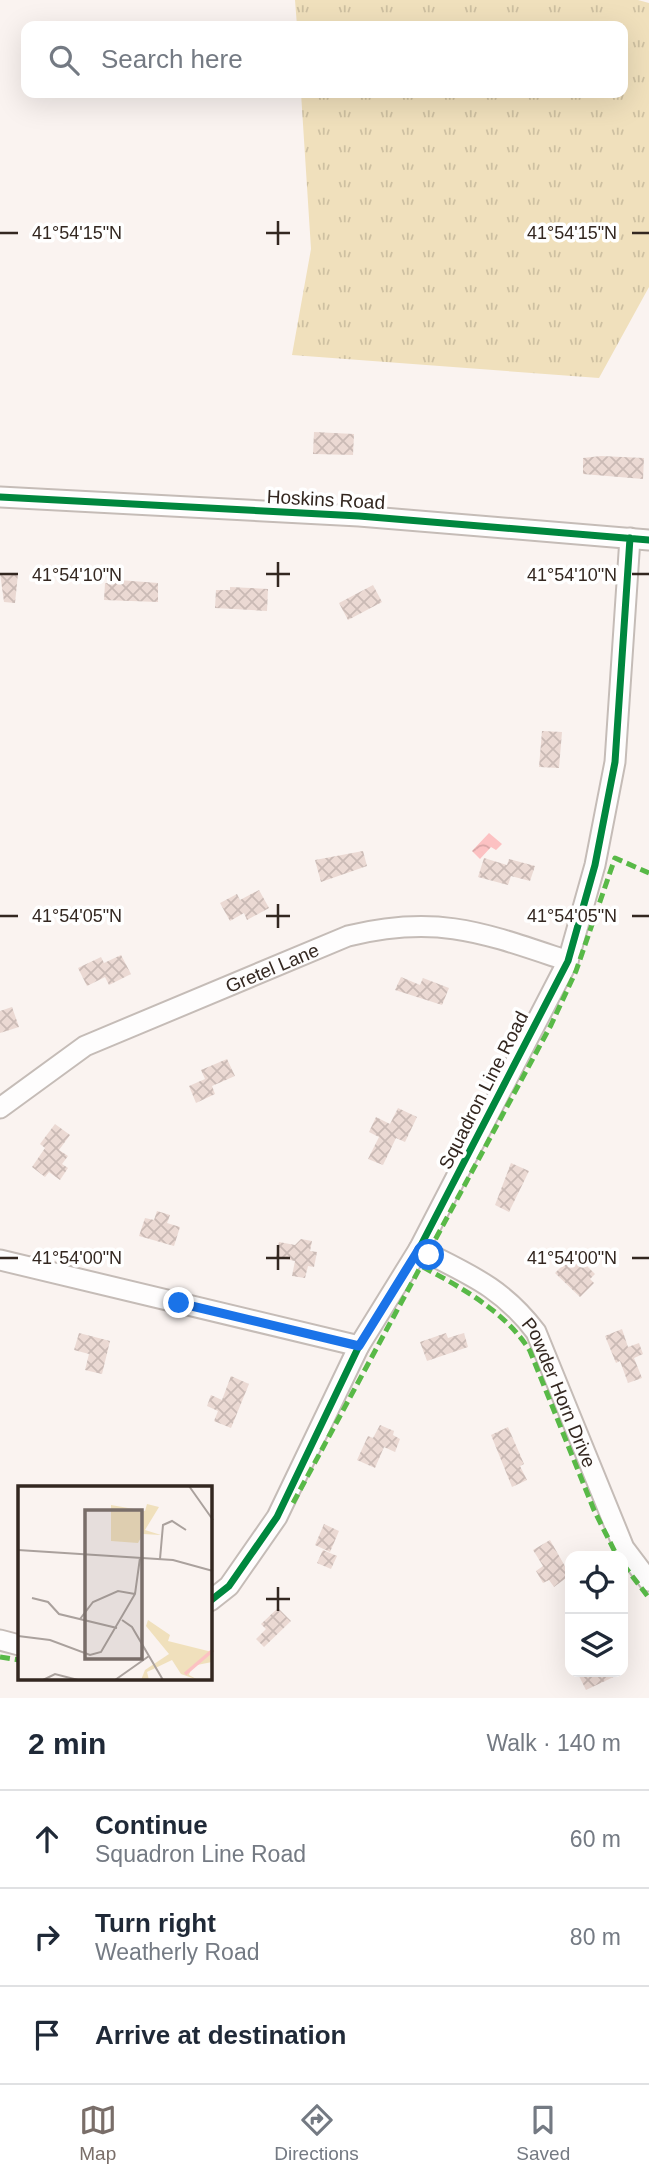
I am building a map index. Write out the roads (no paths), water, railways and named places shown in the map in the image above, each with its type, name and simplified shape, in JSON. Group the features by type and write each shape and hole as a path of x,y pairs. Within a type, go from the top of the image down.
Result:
{"street":[{"name":"Hoskins Road","path":"0,497 359,516 640,539"},
{"name":"Squadron Line Road","path":"212,1599 229,1586 277,1517 359,1346 419,1249 568,961 595,864 614,762 640,539"},
{"name":"Gretel Lane","path":"0,1108 85,1046 348,936 387,927 432,925 481,932 568,961"},
{"name":"Powder Horn Drive","path":"419,1249 494,1287 520,1310 536,1332 624,1548 649,1581"},
{"path":"0,1260 359,1346"},
{"path":"0,1640 18,1645"}],"water":[{"path":"489,833 502,844 496,850 491,847 480,859 472,851"}]}
